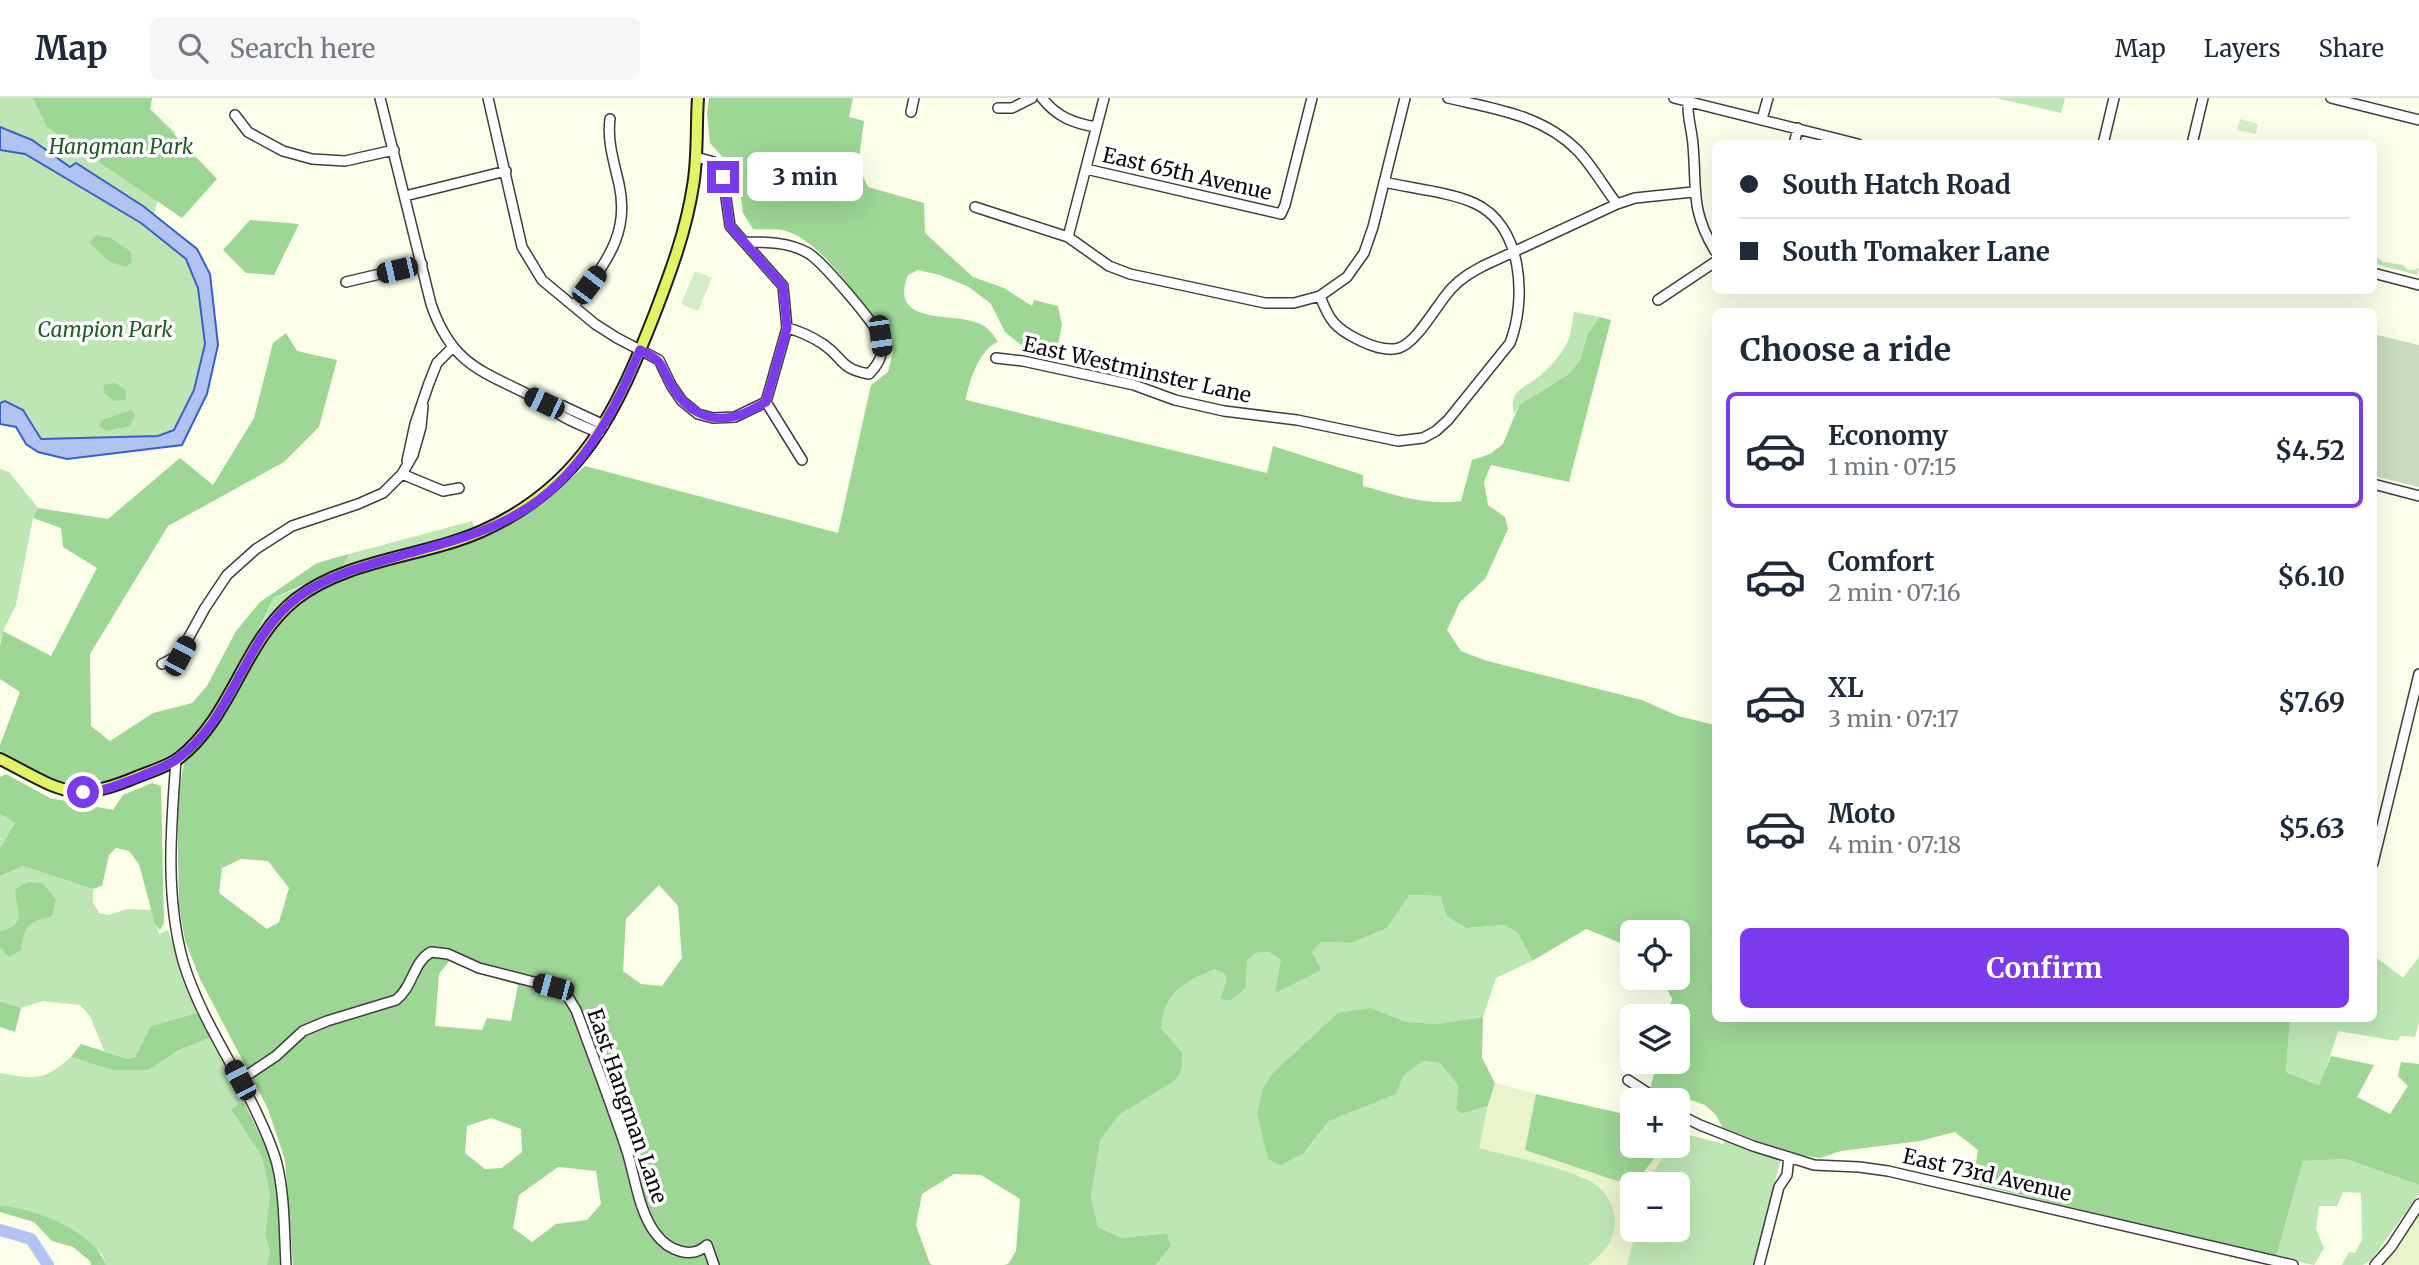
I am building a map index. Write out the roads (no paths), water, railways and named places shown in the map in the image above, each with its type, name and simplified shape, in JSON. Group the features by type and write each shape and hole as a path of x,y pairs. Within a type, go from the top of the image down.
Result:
{"main road":[{"path":"0,759 50,785 83,792 96,792 117,786 176,760 208,728 265,631 307,591 338,577 479,532 520,513 560,481 578,463 624,389 685,229 694,184 698,98"}],"street":[{"path":"380,98 439,327 452,348 476,369 544,403 563,406 601,429"},
{"path":"488,98 522,247 542,280 595,324 659,360 682,401 698,414 713,418 735,417 766,402"},
{"path":"911,112 914,98"},
{"path":"998,108 1012,108 1032,98"},
{"path":"1042,98 1052,111 1066,120 1096,127"},
{"path":"1068,237 1104,98"},
{"name":"East 65th Avenue","path":"1086,169 1281,214 1312,98"},
{"path":"975,207 1068,237 1108,266 1130,274 1265,303 1294,303 1320,296 1347,277 1364,253 1405,98"},
{"path":"1448,98 1522,116 1549,128 1580,153 1617,204"},
{"path":"1677,98 1843,140"},
{"path":"1762,119 1768,98"},
{"path":"2104,140 2114,98"},
{"path":"2193,140 2203,98"},
{"path":"2331,98 2419,120"},
{"path":"1688,102 1687,116 1693,143 1693,192 1697,215 1712,246"},
{"path":"235,115 248,132 283,151 312,159 345,161 394,150"},
{"path":"574,306 611,254 622,222 621,194 608,133 610,119"},
{"path":"1795,140 1798,128"},
{"path":"696,157 714,162 723,177 730,226 783,286 787,328 766,402 802,460"},
{"path":"405,196 506,171"},
{"path":"1384,182 1475,203 1493,217 1514,252"},
{"path":"1320,296 1327,316 1338,329 1380,349 1399,348 1412,339 1452,288 1465,276 1617,204 1635,198 1693,192"},
{"path":"744,242 794,247 810,254 823,265 880,336 882,354 879,364 869,374 852,371 825,345 800,331 787,328"},
{"name":"East Westminster Lane","path":"996,358 1023,361 1134,385 1175,400 1224,411 1297,420 1398,441 1423,438 1448,420 1510,343 1516,328 1519,302 1519,270 1514,252"},
{"path":"346,282 422,264"},
{"path":"1658,300 1712,264"},
{"path":"2377,274 2419,285"},
{"path":"162,664 180,656 205,608 227,575 256,549 292,526 358,504 383,492 402,474 429,383 437,363 452,348"},
{"path":"402,474 443,491 459,488"},
{"path":"2377,485 2419,496"},
{"path":"2377,847 2419,674"},
{"path":"176,760 171,878 175,923 183,961 196,997 261,1122 277,1163 283,1204 286,1265"},
{"name":"East Hangman Lane","path":"240,1080 276,1056 303,1031 396,1000 405,992 423,958 431,952 448,954 479,968 553,987 568,996 576,1010 626,1149 648,1222 664,1243 680,1251 691,1253 707,1245 715,1265"},
{"path":"1628,1080 1640,1088"},
{"name":"East 73rd Avenue","path":"1690,1120 1753,1146 1814,1165 1888,1171 2292,1265"},
{"path":"1759,1265 1779,1186 1787,1175 1789,1157"},
{"path":"2375,1265 2392,1247 2419,1204"}],"water":[{"path":"0,127 32,140 70,167 76,163 143,206 197,249 210,274 218,345 207,394 182,445 67,459 38,452 26,444 16,427 0,424 0,403 5,401 23,410 41,439 158,436 174,430 194,390 205,344 198,288 186,259 141,223 25,154 0,150"}],"waterway":[{"path":"0,1230 31,1239 48,1265"}],"park label":[{"name":"Hangman Park","path":"121,147"},
{"name":"Campion Park","path":"105,330"}]}
